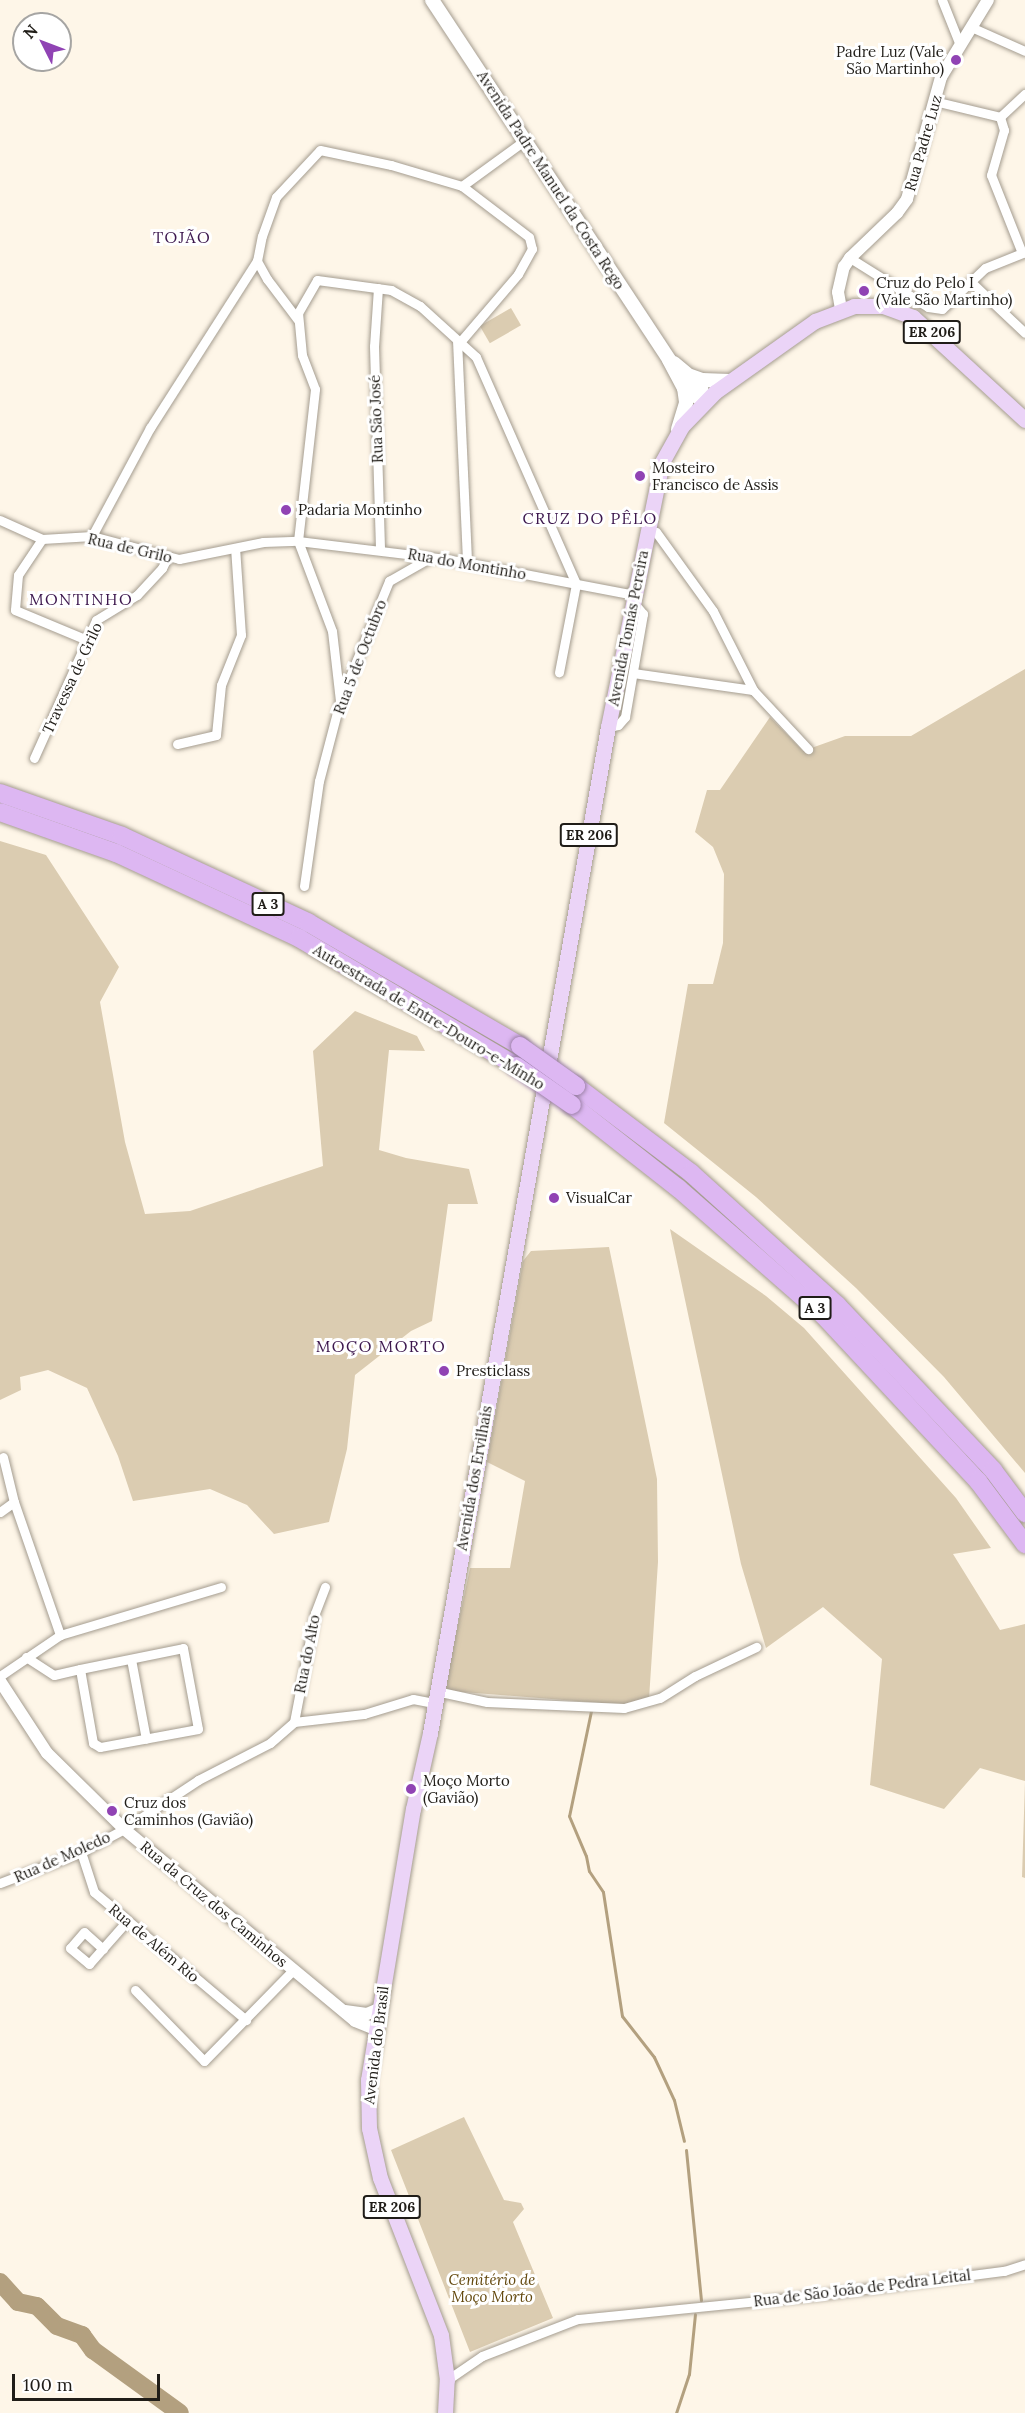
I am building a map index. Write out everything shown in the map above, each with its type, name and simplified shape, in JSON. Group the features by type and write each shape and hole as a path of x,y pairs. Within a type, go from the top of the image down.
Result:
{"highway":[{"name":"Autoestrada de Entre-Douro-e-Minho","path":"0,793 122,836 309,922 520,1046 691,1173 837,1305 993,1470 1025,1513"},
{"name":"Autoestrada de Entre-Douro-e-Minho","path":"0,812 116,853 299,938 516,1066 678,1188 824,1316 978,1481 1025,1544"}],"main road":[{"name":"Avenida Padre Manuel da Costa Rego","path":"432,0 669,360 705,402"},
{"name":"Avenida Tomás Pereira","path":"546,1076 608,727 646,531 662,462 674,438 705,402 730,381 815,321 841,309 877,305 897,309 913,317 1025,420"},
{"path":"674,438 683,417 687,381 730,381"},
{"name":"Avenida dos Ervilhais","path":"435,1697 546,1076"},
{"name":"Avenida do Brasil","path":"435,1697 378,2009 366,2103 372,2148 385,2191 441,2335 447,2380 445,2413"}],"street":[{"path":"942,0 960,45"},
{"name":"Rua Padre Luz","path":"841,309 838,292 840,277 850,258 897,213 907,199 941,77 988,0"},
{"path":"971,27 1025,51"},
{"path":"1000,117 1025,94"},
{"path":"934,101 1000,117"},
{"path":"850,258 928,307 942,309 985,268 1024,253 991,175 1004,130 1000,117"},
{"path":"462,186 525,140"},
{"path":"92,536 150,428 257,261 262,236 276,197 320,150 391,165 462,186 472,196 529,237 532,249 518,274 459,341 467,563"},
{"path":"257,261 267,279 298,320"},
{"path":"340,701 332,631 298,541 315,389 302,355 297,313 317,280 391,290 420,306 476,357 576,584 559,672"},
{"path":"971,282 1025,333"},
{"name":"Rua São José","path":"378,288 374,346 380,550"},
{"name":"Rua de Grilo","path":"0,520 42,539 92,536 179,559 263,542 298,541"},
{"path":"646,531 656,532 713,611 753,690 808,749"},
{"path":"42,539 18,575 15,610 87,640"},
{"name":"Rua do Montinho","path":"298,541 467,563 576,584 634,598"},
{"path":"177,744 216,735 221,685 241,635 235,548"},
{"name":"Travessa de Grilo","path":"34,758 96,620 137,595 162,568 168,556"},
{"name":"Rua 5 de Octubro","path":"304,886 319,781 340,701 389,581 431,557"},
{"path":"608,727 618,724 625,717 643,614 634,598"},
{"path":"633,673 753,690"},
{"path":"3,1457 14,1502 60,1635"},
{"path":"0,1512 14,1502"},
{"path":"0,1676 60,1635 221,1587"},
{"name":"Rua do Alto","path":"294,1722 315,1613 325,1587"},
{"path":"294,1722 364,1714 413,1699 435,1697 487,1702 624,1708 642,1705 660,1698 695,1676 756,1647"},
{"path":"26,1657 54,1675 80,1669 183,1648 198,1729 100,1747 93,1743 80,1669"},
{"path":"131,1659 146,1739"},
{"name":"Rua da Cruz dos Caminhos","path":"0,1681 48,1753 124,1829 355,2021 375,2030"},
{"name":"Rua de Moledo","path":"0,1883 81,1852 124,1829 198,1779 270,1743 294,1722"},
{"name":"Rua de Além Rio","path":"81,1852 94,1892 246,2019"},
{"path":"103,1948 127,1921"},
{"path":"135,1990 204,2061 293,1970"},
{"path":"344,2010 367,2014 378,2009"},
{"name":"Rua de São João de Pedra Leital","path":"447,2380 482,2356 561,2323 578,2319 818,2295 982,2274 1025,2264"}],"green space":[{"path":"511,308 521,325 490,343 480,326"},
{"path":"1025,669 1025,1473 944,1377 856,1288 756,1197 664,1123 688,984 713,984 723,943 724,874 713,847 695,832 707,790 720,790 770,717 803,751 845,736 911,736"},
{"path":"0,841 46,855 119,967 100,1002 125,1142 145,1214 190,1211 323,1166 313,1051 355,1011 417,1036 425,1051 389,1050 379,1150 406,1158 469,1169 478,1204 448,1204 432,1321 411,1331 355,1375 347,1449 329,1522 274,1534 247,1505 210,1489 133,1501 118,1456 87,1388 48,1370 20,1377 21,1390 0,1400"},
{"path":"670,1229 766,1296 804,1328 956,1498 991,1548 953,1554 1000,1630 1025,1624 1025,1781 980,1768 944,1809 870,1785 882,1659 823,1607 766,1648 741,1564"},
{"path":"609,1247 657,1479 658,1562 649,1699 626,1705 450,1691 445,1686 470,1568 510,1568 525,1481 487,1462 523,1261 531,1251"},
{"path":"1025,1781 1025,1878 1022,1877"},
{"name":"Cemitério de Moço Morto","path":"464,2117 504,2200 521,2203 524,2209 513,2222 553,2318 470,2352 391,2150"}],"waterway":[{"path":"591,1711 569,1816 586,1856 589,1871 603,1892 622,2016 654,2057 674,2100 684,2141"},
{"path":"686,2150 701,2300"},
{"path":"0,2282 18,2302 37,2306 57,2326 82,2335 93,2350 180,2413"},
{"path":"676,2413 689,2374 695,2314"}],"place":[{"name":"Padre Luz (Vale São Martinho)","path":"956,60"},
{"name":"Cruz do Pelo I (Vale São Martinho)","path":"864,291"},
{"name":"Mosteiro Francisco de Assis","path":"640,476"},
{"name":"Padaria Montinho","path":"286,510"},
{"name":"VisualCar","path":"554,1198"},
{"name":"Presticlass","path":"444,1371"},
{"name":"Moço Morto (Gavião)","path":"411,1789"},
{"name":"Cruz dos Caminhos (Gavião)","path":"112,1811"}],"district":[{"name":"TOJÃO","path":"182,237"},
{"name":"CRUZ DO PÊLO","path":"590,518"},
{"name":"MONTINHO","path":"81,599"},
{"name":"MOÇO MORTO","path":"381,1346"}]}
